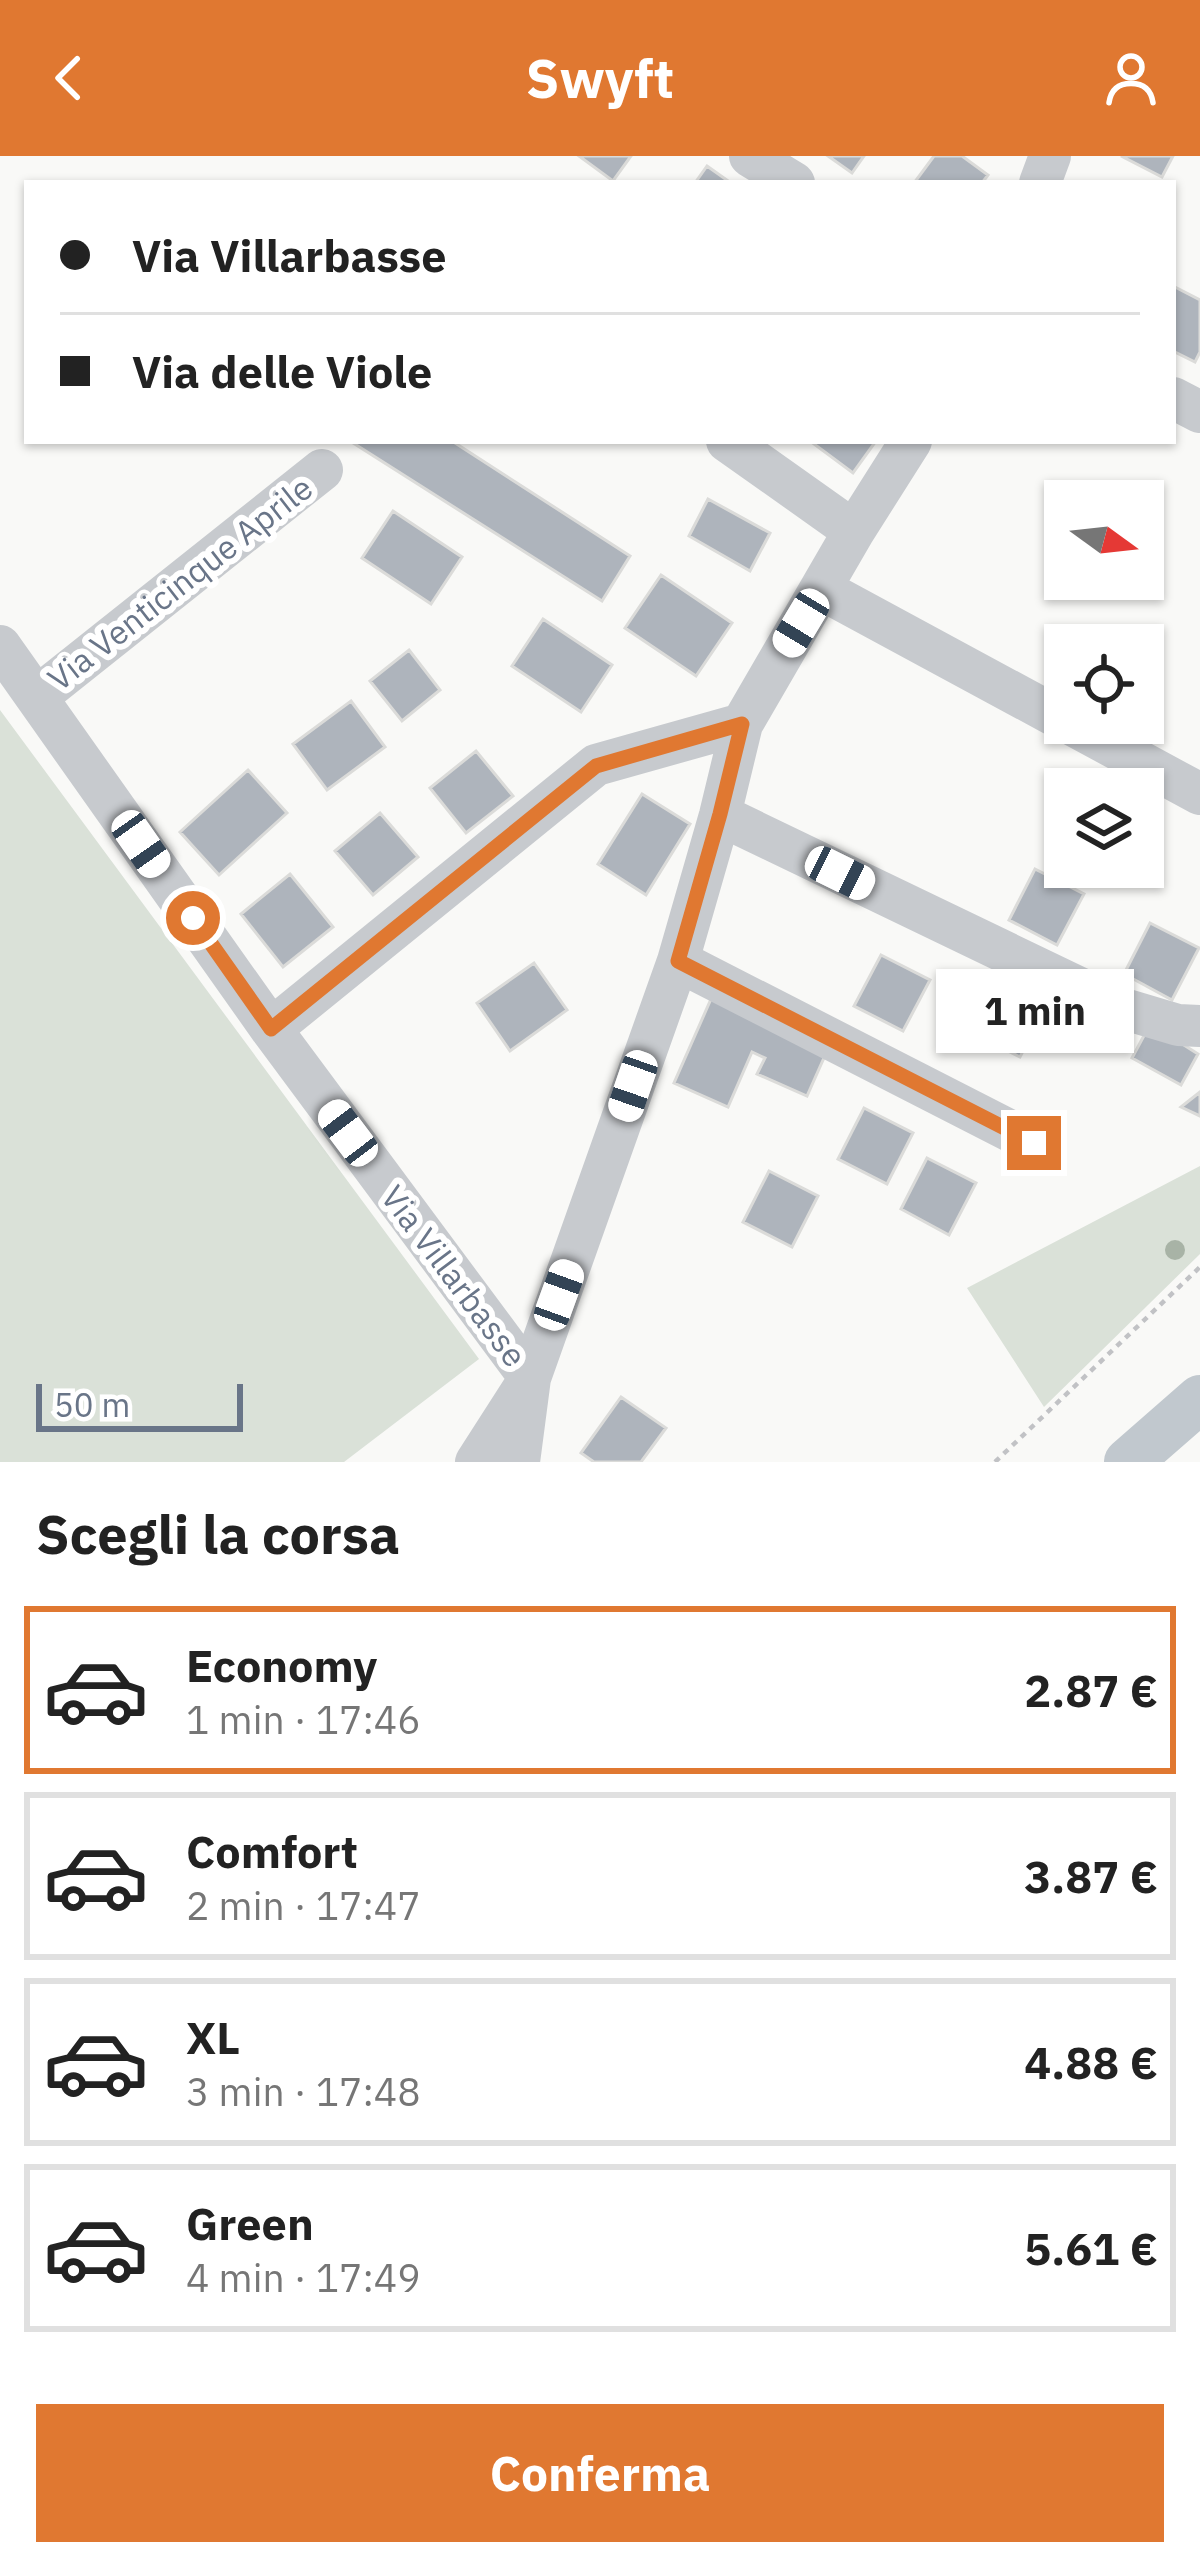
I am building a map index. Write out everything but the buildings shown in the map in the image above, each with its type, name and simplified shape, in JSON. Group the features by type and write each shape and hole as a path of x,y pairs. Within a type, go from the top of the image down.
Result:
{"street":[{"path":"750,156 789,180"},
{"path":"731,444 854,531"},
{"path":"519,1462 530,1378 678,961 742,724 909,444"},
{"name":"Via Venticinque Aprile","path":"38,696 322,470"},
{"path":"820,589 1044,710"},
{"name":"Via Villarbasse","path":"0,646 271,1029 530,1378"},
{"path":"271,1029 596,766 742,724"},
{"path":"1108,744 1200,794"},
{"path":"720,814 1121,1008 1178,1025 1200,1025"},
{"path":"678,961 1034,1143"},
{"path":"476,1462 530,1378"}],"path":[{"path":"995,1462 1200,1268"}],"shaded area":[{"path":"0,710 479,1359 344,1462 0,1462"},
{"path":"1200,1166 1200,1254 1044,1407 967,1288"}],"waterway":[{"path":"1128,1462 1200,1399"}],"route":[{"path":"193,918 271,1029 596,766 742,724 678,961 1034,1143"}]}
